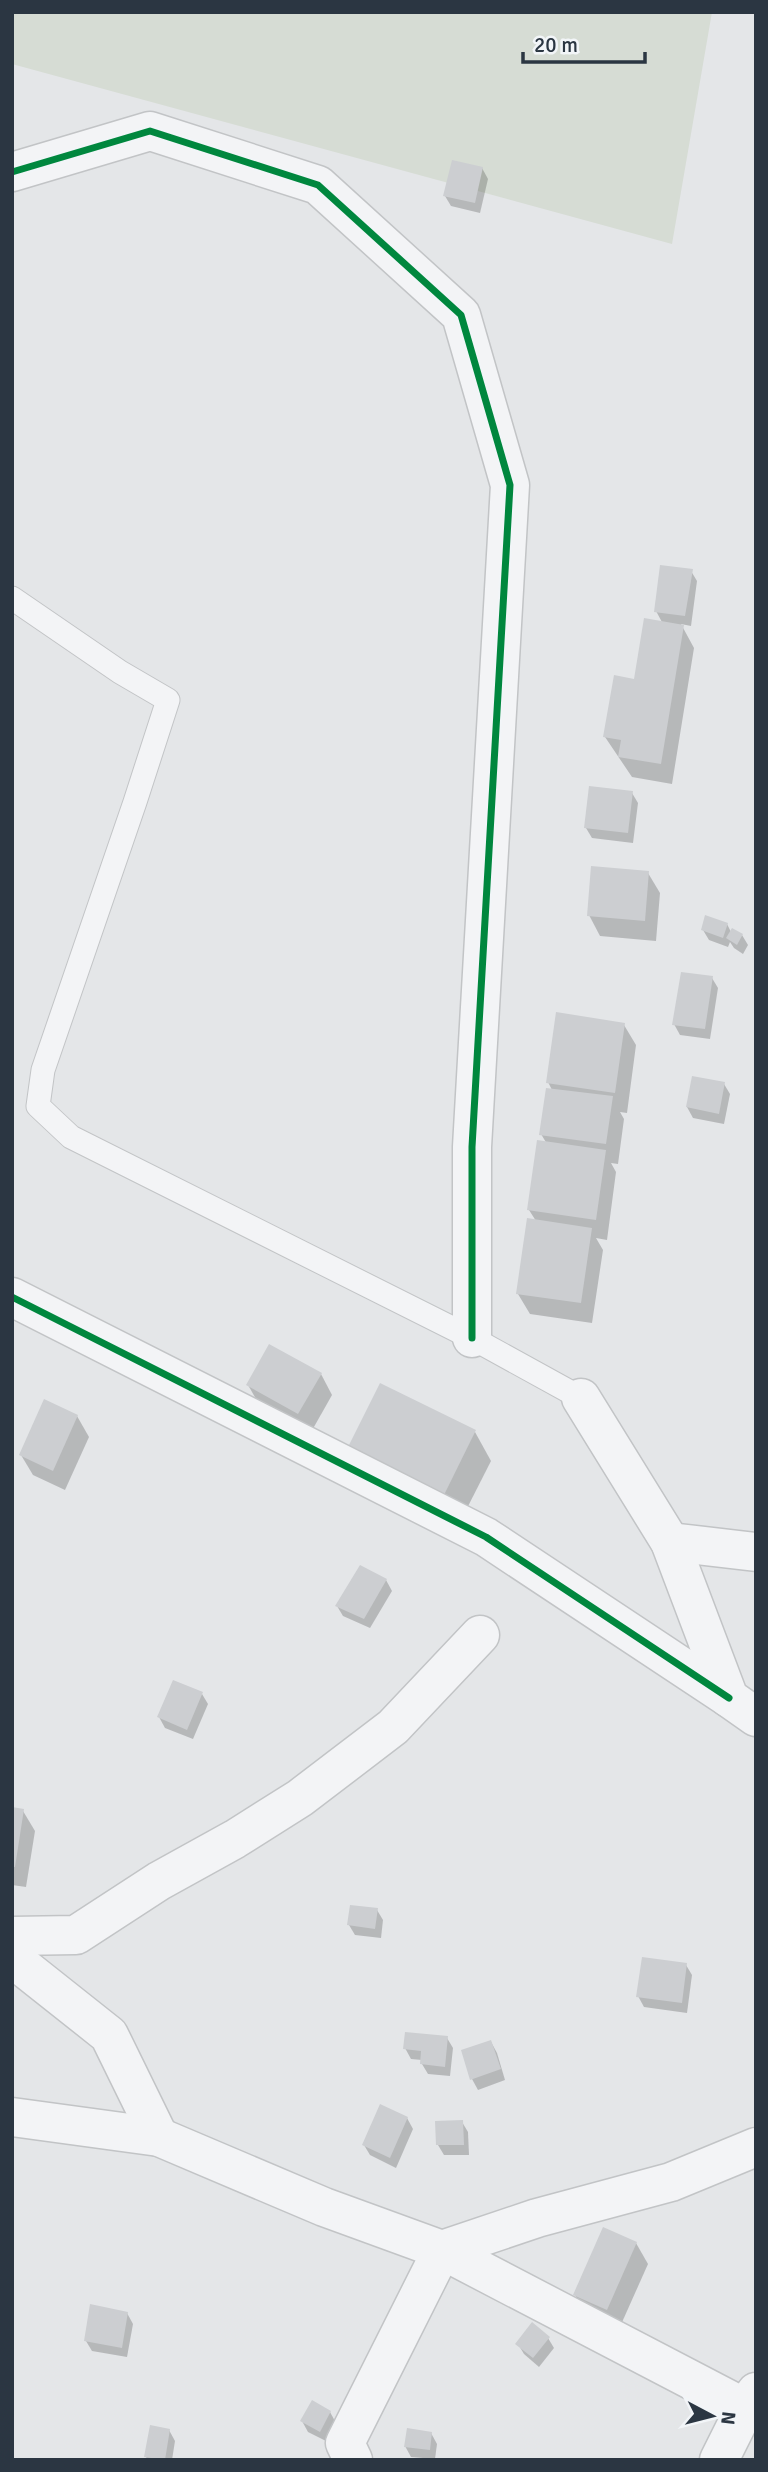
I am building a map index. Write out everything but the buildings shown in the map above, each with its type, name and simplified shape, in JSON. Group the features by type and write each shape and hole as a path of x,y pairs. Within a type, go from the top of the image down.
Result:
{"street":[{"path":"12,172 150,131 318,185 460,315 510,485 472,1147 472,1338"},
{"path":"12,1297 486,1537 743,1708"},
{"path":"580,1398 670,1542 743,1708"},
{"path":"670,1542 756,1552"},
{"path":"12,1936 76,1935 159,1881 235,1839 300,1798 393,1727 480,1635"},
{"path":"12,1958 109,2035 159,2137"},
{"path":"12,2117 159,2137 324,2207 442,2250 750,2400 719,2460"},
{"path":"353,2460 345,2443 442,2250 537,2218 671,2182 756,2147"}],"lane":[{"path":"12,598 120,672 168,700 43,1070 38,1106 71,1137 472,1338 580,1398"}],"shaded area":[{"path":"12,12 712,12 672,244 12,64"}],"cycle path":[{"path":"12,172 150,131 318,185 461,315 510,485 472,1147 472,1338"},
{"path":"12,1297 486,1537 729,1698"}]}
